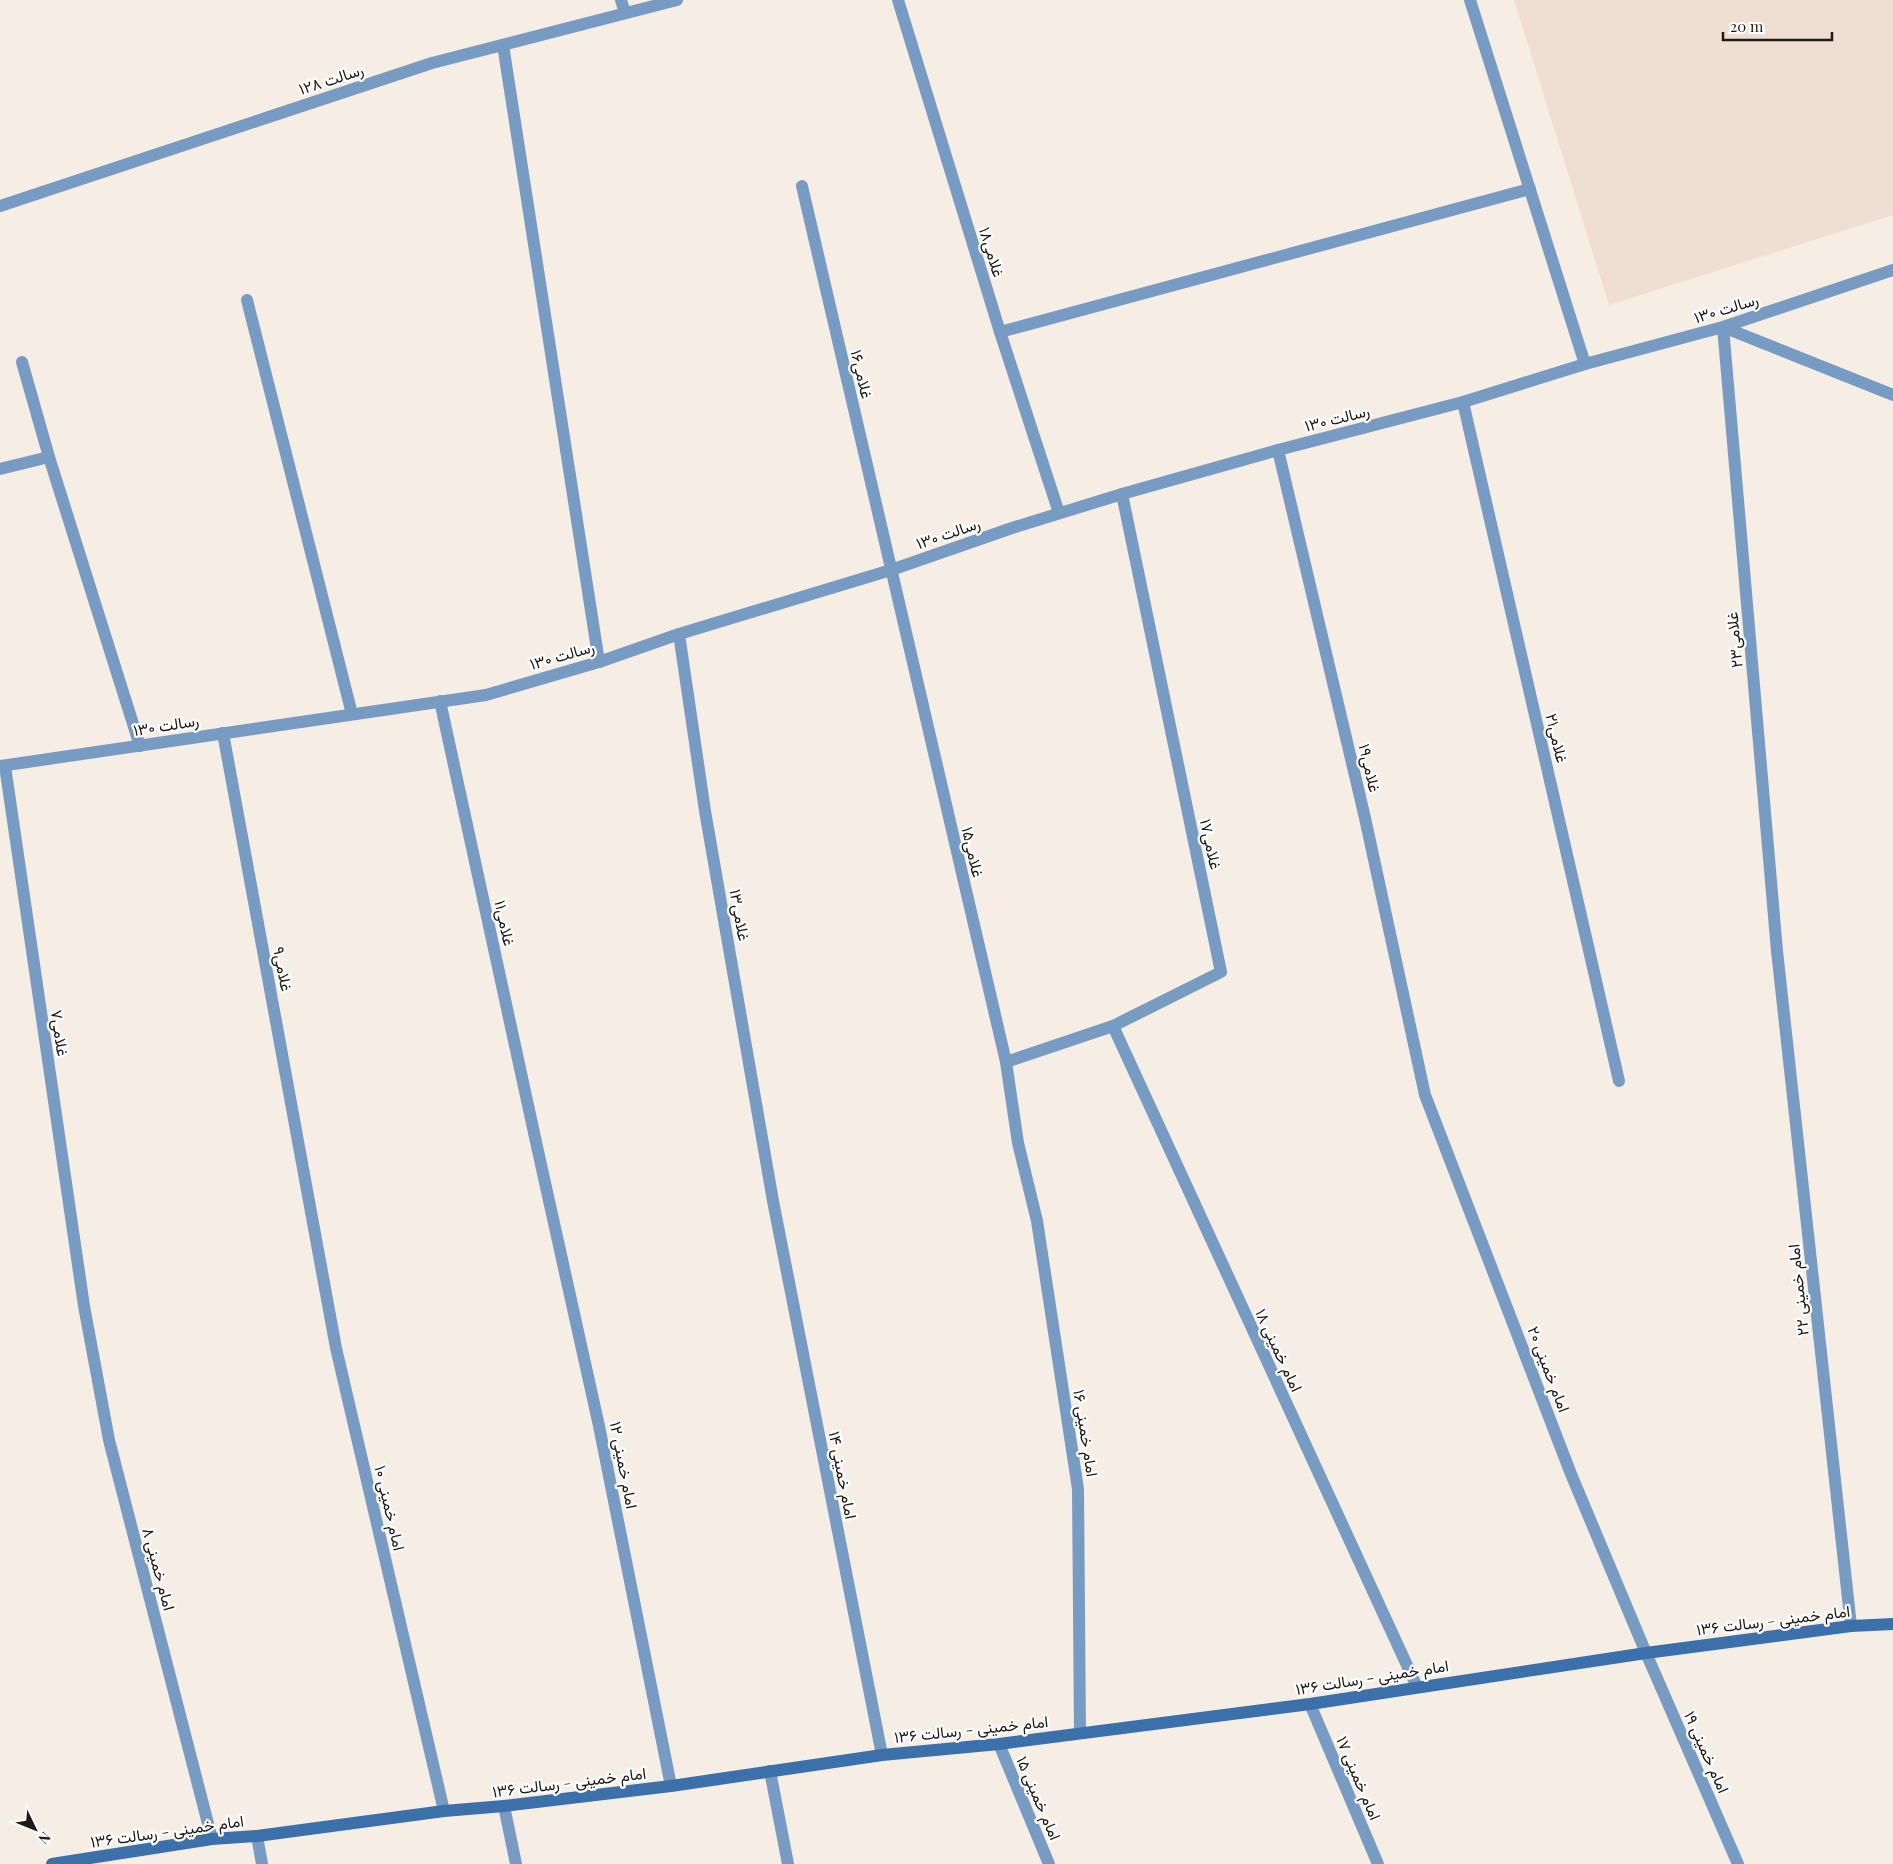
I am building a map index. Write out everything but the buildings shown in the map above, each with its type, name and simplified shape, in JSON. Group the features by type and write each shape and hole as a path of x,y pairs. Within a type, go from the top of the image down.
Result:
{"main road":[{"name":"امام خمینی - رسالت ۱۳۶","path":"52,1864 212,1838 257,1836 444,1810 504,1806 671,1786 882,1755 999,1744 1080,1732 1310,1704 1646,1653 1851,1626 1893,1624"}],"street":[{"path":"622,0 625,13"},
{"name":"رسالت ۱۲۸","path":"0,206 432,63 677,0"},
{"name":"غلامی۱۸","path":"898,0 1000,332 1059,513"},
{"path":"1470,0 1585,364"},
{"path":"503,44 599,662"},
{"name":"غلامی۱۶","path":"802,186 891,570"},
{"path":"1000,332 1530,188"},
{"name":"رسالت ۱۳۰","path":"2,766 486,694 599,662 679,634 891,570 1012,528 1122,494 1278,450 1463,402 1585,364 1723,327 1893,270"},
{"path":"247,300 352,714"},
{"path":"1723,327 1893,395"},
{"name":"غلامی۲۳","path":"1723,327 1777,951"},
{"path":"22,362 49,457 140,746"},
{"name":"غلامی۲۱","path":"1463,402 1619,1080"},
{"name":"غلامی۱۹","path":"1278,450 1365,818 1426,1095"},
{"path":"0,469 49,457"},
{"name":"غلامی۱۷","path":"1006,1062 1113,1026 1221,972 1122,494"},
{"name":"غلامی۱۵","path":"891,570 1006,1062 1018,1143"},
{"name":"غلامی۱۳","path":"679,634 705,811 773,1201"},
{"name":"غلامی۱۱","path":"440,701 538,1152"},
{"name":"غلامی۹","path":"223,733 312,1211"},
{"name":"غلامی۷","path":"2,766 84,1306"},
{"name":"امام خمینی ۲۲","path":"1777,951 1851,1626"},
{"name":"امام خمینی ۱۸","path":"1113,1026 1416,1687"},
{"name":"امام خمینی ۲۰","path":"1426,1095 1571,1474 1646,1653"},
{"name":"امام خمینی ۱۶","path":"1018,1143 1038,1221 1078,1489 1080,1732"},
{"name":"امام خمینی ۱۲","path":"538,1152 600,1426 671,1786"},
{"name":"امام خمینی ۱۴","path":"773,1201 882,1755"},
{"name":"امام خمینی ۱۰","path":"312,1211 336,1348 444,1810"},
{"name":"امام خمینی ۸","path":"84,1306 108,1440 212,1838"},
{"name":"امام خمینی ۱۹","path":"1646,1653 1738,1864"},
{"name":"امام خمینی ۱۷","path":"1310,1704 1378,1864"},
{"name":"امام خمینی ۱۵","path":"999,1744 1049,1864"},
{"path":"770,1771 788,1864"},
{"path":"504,1806 516,1864"},
{"path":"257,1836 262,1864"}],"shaded area":[{"path":"1514,0 1893,0 1893,215 1609,305"}]}
